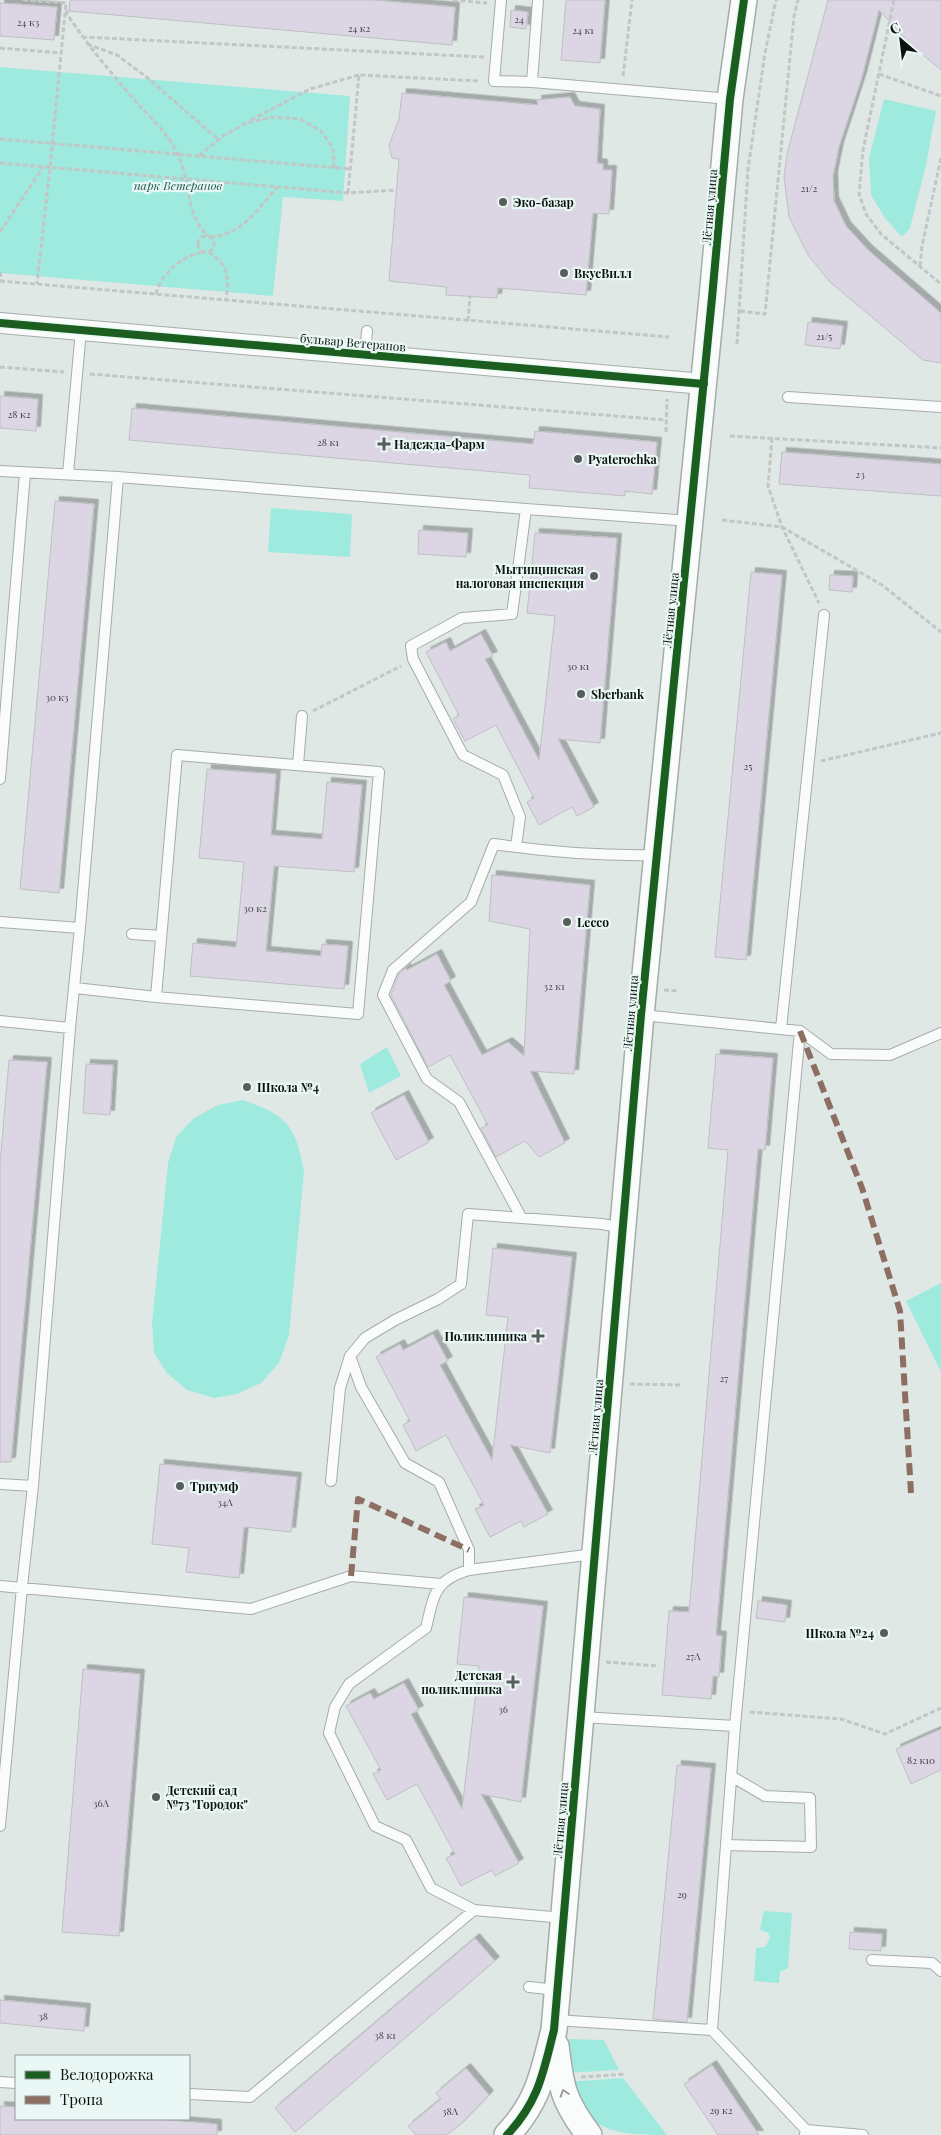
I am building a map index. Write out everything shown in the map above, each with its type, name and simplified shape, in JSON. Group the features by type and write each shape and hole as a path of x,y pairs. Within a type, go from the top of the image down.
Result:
{"street":[{"name":"Лётная улица","path":"554,2025 656,855 704,384 730,99 744,0"},
{"name":"бульвар Ветеранов","path":"0,323 704,384"},
{"path":"507,2135 522,2119 536,2096 554,2025"},
{"path":"554,2025 564,2097 588,2135"}],"lane":[{"path":"532,82 538,0"},
{"path":"501,2 494,81 532,82 730,99"},
{"path":"68,474 82,330"},
{"path":"365,354 366,331"},
{"path":"788,397 941,407"},
{"path":"0,471 68,474 690,521"},
{"path":"0,779 25,473"},
{"path":"0,1826 33,1486 70,1028 75,988 118,478"},
{"path":"516,847 520,817 503,775 463,755 413,659 411,646 462,618 512,614 526,509"},
{"path":"781,1029 824,614"},
{"path":"298,765 302,716"},
{"path":"75,988 156,997 358,1014 379,772 177,755 156,997"},
{"path":"521,1217 459,1102 427,1078 383,995 392,970 471,902 494,844 633,855 656,855"},
{"path":"0,922 80,928"},
{"path":"132,934 161,936"},
{"path":"641,1015 800,1031 831,1054 890,1055 941,1033"},
{"path":"0,1021 70,1028"},
{"path":"712,2030 736,1711 800,1031"},
{"path":"331,1481 340,1388 350,1356 365,1338 395,1320 438,1299 461,1284 468,1214 602,1224 623,1228"},
{"path":"350,1356 361,1387 405,1463 439,1482 469,1550 469,1570"},
{"path":"0,1484 33,1486"},
{"path":"563,1918 474,1910 431,1888 406,1840 375,1826 329,1733 335,1707 349,1684 426,1628 433,1598 441,1584 454,1574 469,1570 595,1554"},
{"path":"0,1586 251,1609 351,1576 441,1584"},
{"path":"580,1717 735,1726"},
{"path":"726,1845 812,1846 810,1798 765,1796 731,1776"},
{"path":"190,2094 250,2098 474,1910"},
{"path":"872,1960 932,1963 941,1971"},
{"path":"529,1986 557,1990"},
{"path":"554,2025 712,2030 806,2132 863,2135"},
{"path":"0,2082 15,2084"}],"path":[{"path":"23,0 66,2"},
{"path":"453,0 501,2"},
{"path":"622,89 632,0"},
{"path":"737,344 748,169 765,53 776,0"},
{"path":"740,311 765,314 794,16 798,0"},
{"path":"894,0 863,150 859,194 866,214 881,234 941,284"},
{"path":"66,2 68,14 87,44 156,124 178,154 186,179 192,209 202,231 215,244 209,252"},
{"path":"37,284 66,2"},
{"path":"82,37 496,57"},
{"path":"87,44 117,55 219,140"},
{"path":"0,48 61,54"},
{"path":"879,74 941,96"},
{"path":"199,156 219,140 246,123 310,89 359,75 494,81"},
{"path":"348,193 359,75"},
{"path":"246,123 274,117 300,119 320,131 333,148 334,168"},
{"path":"0,139 350,169"},
{"path":"920,267 941,158"},
{"path":"0,163 348,193 396,190"},
{"path":"0,232 43,167"},
{"path":"204,252 198,244 201,239 231,234 250,218 277,187"},
{"path":"156,294 165,276 179,263 195,253 209,252 218,259 228,276 226,300"},
{"path":"0,272 1,282 669,337"},
{"path":"468,320 470,296"},
{"path":"0,367 666,420"},
{"path":"730,436 941,448"},
{"path":"772,438 768,486 782,526 824,614"},
{"path":"722,520 782,526 882,585 941,632"},
{"path":"302,716 413,659"},
{"path":"808,764 941,733"},
{"path":"661,990 680,991"},
{"path":"630,1384 682,1385"},
{"path":"602,1661 658,1666"},
{"path":"736,1711 841,1719 885,1734 941,1708"},
{"path":"578,2078 626,2074"}],"green space":[{"name":"парк Ветеранов","path":"0,67 350,96 343,201 283,197 273,296 0,273"},
{"path":"884,99 936,111 926,165 910,228 902,237 885,218 871,195 869,158"},
{"path":"271,508 352,514 350,557 268,552"},
{"path":"387,1047 401,1076 369,1093 360,1064"},
{"path":"243,1100 280,1117 293,1133 301,1155 304,1171 289,1335 279,1363 261,1383 237,1394 214,1398 187,1390 167,1373 154,1353 152,1323 168,1163 176,1137 194,1118 218,1105"},
{"path":"941,1283 941,1372 906,1301"},
{"path":"764,1911 792,1913 788,1968 780,1972 779,1983 754,1981 756,1948 765,1947 770,1938 768,1933 760,1930"},
{"path":"568,2039 604,2040 619,2070 565,2073"},
{"path":"623,2078 667,2135 633,2134 602,2126 583,2113 566,2082"}],"building":[{"path":"70,0 373,0 455,7 452,45 69,11"},
{"path":"566,0 605,0 600,63 561,60"},
{"path":"828,0 941,0 941,70 911,45 879,10 862,77 839,147 833,176 834,201 846,226 868,250 941,313 941,363 923,360 830,282 808,255 789,217 784,177 787,154"},
{"path":"0,3 57,7 54,40 0,36"},
{"path":"511,10 528,12 526,29 510,27"},
{"name":"Эко-базар","path":"402,93 538,105 537,100 570,97 575,106 600,109 597,163 603,164 603,170 612,170 609,214 593,213 586,295 498,288 497,298 446,295 446,287 389,281 399,159 392,158 389,145 399,119"},
{"path":"808,322 843,326 840,349 805,345"},
{"path":"0,396 38,399 36,431 0,428"},
{"path":"132,408 533,444 535,431 657,442 652,494 625,491 625,496 529,488 530,475 129,440"},
{"path":"782,452 941,464 941,496 779,484"},
{"path":"55,501 94,504 59,893 20,889"},
{"path":"419,530 468,533 466,557 418,554"},
{"path":"535,533 617,538 600,743 558,739 594,807 577,816 572,807 539,825 527,802 534,798 496,725 465,741 453,719 459,715 426,652 446,642 450,651 481,634 493,656 485,659 539,760 555,616 527,613"},
{"path":"751,572 782,575 746,960 715,957"},
{"path":"830,575 853,576 852,592 829,590"},
{"path":"207,769 276,774 271,835 322,839 327,782 362,785 354,872 274,866 266,951 321,956 322,944 348,946 344,989 190,976 193,943 236,947 244,862 199,858"},
{"path":"492,875 590,885 574,1074 530,1071 565,1143 539,1157 525,1141 496,1157 481,1128 488,1125 450,1055 428,1067 391,995 399,974 406,968 407,970 437,954 451,981 444,985 482,1055 508,1042 524,1056 530,929 489,921"},
{"path":"716,1054 773,1058 765,1150 758,1149 716,1635 722,1636 719,1677 713,1676 711,1699 662,1695 669,1611 689,1612 728,1150 708,1148"},
{"path":"9,1060 47,1062 11,1462 0,1462 0,1164"},
{"path":"86,1064 113,1065 110,1115 83,1113"},
{"path":"404,1095 429,1142 396,1160 371,1113"},
{"path":"493,1248 572,1257 550,1453 510,1445 548,1514 524,1527 521,1521 490,1537 475,1509 484,1505 446,1435 416,1451 403,1425 410,1421 376,1357 400,1344 403,1350 433,1334 448,1361 440,1365 492,1460 508,1317 486,1315"},
{"path":"160,1464 297,1477 291,1532 244,1527 239,1578 186,1572 189,1548 152,1544"},
{"path":"464,1597 543,1606 521,1802 481,1794 519,1863 495,1876 492,1870 461,1886 446,1858 455,1854 417,1784 387,1800 373,1774 381,1770 346,1706 370,1693 374,1699 404,1683 419,1710 411,1714 462,1809 479,1666 457,1664"},
{"path":"758,1601 787,1605 785,1622 756,1618"},
{"path":"83,1669 140,1674 119,1936 62,1932"},
{"path":"941,1729 941,1770 911,1784 896,1749"},
{"path":"677,1765 711,1768 687,2022 653,2019"},
{"path":"850,1932 882,1934 881,1951 849,1949"},
{"path":"475,1938 495,1961 295,2132 275,2108"},
{"path":"0,2000 86,2008 84,2031 0,2023"},
{"path":"712,2065 759,2135 718,2135 684,2084"},
{"path":"466,2068 489,2095 459,2126 446,2135 416,2135 408,2126 441,2099 436,2093"},
{"path":"0,2106 15,2107 15,2120 168,2120 217,2124 217,2135 0,2135"}],"marked path":[{"path":"800,1031 862,1188 900,1311 911,1493"},
{"path":"351,1576 358,1499 469,1550"}],"cycle path":[{"path":"507,2135 518,2122 533,2098 543,2073 554,2030 641,1015 730,99 744,0"},
{"path":"0,323 704,384"}],"place":[{"name":"Эко-базар","path":"503,202"},
{"name":"ВкусВилл","path":"564,273"},
{"name":"Надежда-Фарм","path":"384,444"},
{"name":"Pyaterochka","path":"578,459"},
{"name":"Мытищинская налоговая инспекция","path":"594,576"},
{"name":"Sberbank","path":"581,694"},
{"name":"Lecco","path":"567,922"},
{"name":"Школа №4","path":"247,1087"},
{"name":"Поликлиника","path":"538,1336"},
{"name":"Триумф","path":"180,1486"},
{"name":"Школа №24","path":"884,1633"},
{"name":"Детская поликлиника","path":"513,1682"},
{"name":"Детский сад №73 \"Городок\"","path":"156,1797"}]}
